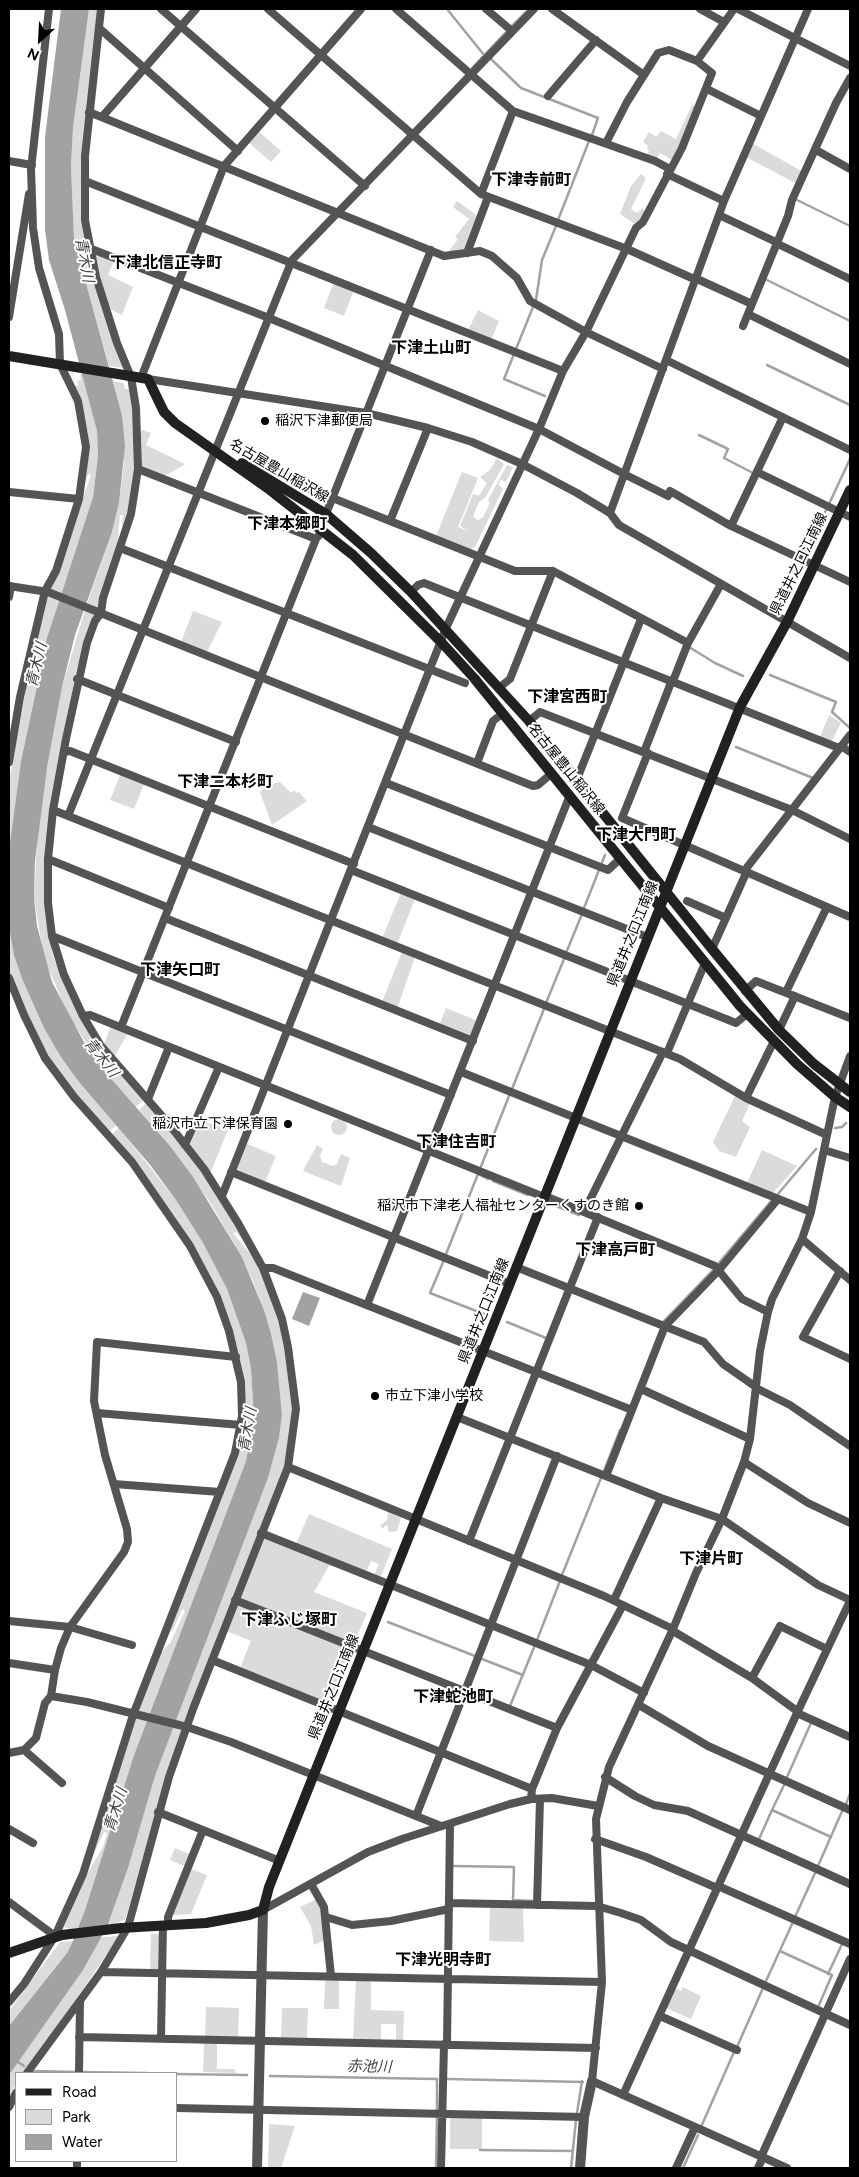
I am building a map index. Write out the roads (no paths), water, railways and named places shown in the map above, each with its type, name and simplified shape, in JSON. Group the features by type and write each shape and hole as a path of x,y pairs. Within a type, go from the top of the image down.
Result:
{"main road":[{"path":"9,356 136,377"},
{"name":"名古屋豊山稲沢線","path":"136,377 175,424 187,434 216,451 323,530 375,575 442,643 503,713 747,1014 835,1097 850,1107"},
{"name":"名古屋豊山稲沢線","path":"216,451 227,454 326,514 371,553 411,592 500,687 577,778 745,991 779,1030 840,1086 850,1092"},
{"name":"県道井之口江南線","path":"263,1910 280,1861 339,1711 711,777 740,707 787,622 850,490"},
{"path":"9,1953 58,1935 125,1927 206,1923 249,1916 263,1910"}],"street":[{"path":"9,762 17,713 46,592 56,571 79,499 86,447 83,420 78,400 64,365 59,334 39,268 33,228 32,165 49,9"},
{"path":"101,9 89,112 84,181 85,220 89,248 117,343 136,377"},
{"path":"161,9 365,186"},
{"path":"102,117 196,9"},
{"path":"268,9 485,195 627,249 752,304"},
{"path":"28,2072 101,1972 125,1927 158,1812 186,1727 288,1467 296,1409 294,1383 282,1319 263,1268 222,1196 186,1145 102,1046 83,1016 64,976 52,936 47,889 53,810 78,679 87,643 100,612 131,514 138,469 136,377 177,283 224,166 361,9"},
{"path":"396,9 513,111 655,161 669,172 724,201"},
{"path":"486,9 512,32"},
{"path":"68,816 145,630 291,263 534,9"},
{"path":"552,9 644,74"},
{"path":"700,9 724,22"},
{"path":"697,61 724,22 736,9 796,37 850,66"},
{"path":"610,513 724,201 808,9"},
{"path":"99,28 238,151"},
{"path":"548,96 596,40"},
{"path":"222,1196 432,669 446,628 539,429 563,371 586,332 627,249 682,148 712,73 697,61 664,50 658,53 644,74 606,144"},
{"path":"743,326 792,200 836,103 850,78"},
{"path":"707,89 761,116"},
{"path":"467,253 513,111"},
{"path":"89,112 431,250 449,256 480,251 492,256 517,278 530,301 586,332 663,369"},
{"path":"816,150 850,169"},
{"path":"9,161 32,165"},
{"path":"84,181 563,371"},
{"path":"9,317 28,195 32,189"},
{"path":"719,215 850,279"},
{"path":"89,248 269,318 539,429 668,496 670,491 731,526 850,582"},
{"path":"326,514 431,250"},
{"path":"748,314 850,364"},
{"path":"666,360 850,450"},
{"path":"136,377 366,413 428,428 472,442 522,464 610,513 619,525 850,658"},
{"path":"731,526 783,417"},
{"path":"390,521 428,428"},
{"path":"138,469 316,539"},
{"path":"757,472 850,518"},
{"path":"305,487 515,571 552,572 688,643"},
{"path":"9,492 79,499"},
{"path":"121,1027 316,539 323,530"},
{"path":"120,548 465,683"},
{"path":"500,687 510,679 552,572"},
{"path":"411,592 424,582 850,752"},
{"path":"721,584 688,643 672,680 622,818 746,870 850,918"},
{"path":"9,597 10,586 46,592 533,786 538,785 552,773"},
{"path":"577,778 641,618"},
{"path":"78,679 236,742"},
{"path":"9,712 17,713"},
{"path":"529,721 540,712 792,810 850,839"},
{"path":"477,763 493,720 503,713"},
{"path":"712,949 746,870 850,735"},
{"path":"64,752 70,751 92,759 210,806 515,936 736,1023 747,1014"},
{"path":"386,783 608,870 621,858"},
{"path":"367,1305 496,985 570,795"},
{"path":"53,810 680,1059 746,1098 827,1135"},
{"path":"368,827 647,937"},
{"path":"48,859 169,908"},
{"path":"687,902 726,918"},
{"path":"786,992 827,907"},
{"path":"165,918 473,1041"},
{"path":"52,936 452,1095"},
{"path":"584,1212 665,1053 705,963"},
{"path":"9,978 24,1016 45,1058 74,1096 132,1162 190,1246 217,1298 236,1357 240,1382 241,1425 235,1454 134,1716 83,1874 58,1935 9,2002"},
{"path":"745,991 756,981 850,1018"},
{"path":"779,1030 796,996"},
{"path":"83,1016 90,1015 121,1027 598,1217 719,1270 742,1299 768,1312"},
{"path":"746,1098 774,1041"},
{"path":"148,1099 170,1047"},
{"path":"580,2168 584,2117 592,2081 602,1982 596,1839 598,1806 606,1777 673,1630 696,1573 722,1519 744,1462 750,1439 760,1351 768,1312 772,1299 802,1239 811,1212 835,1097 850,1056"},
{"path":"186,1145 219,1067"},
{"path":"460,1072 811,1212"},
{"path":"824,1150 850,1158"},
{"path":"231,1172 510,1284"},
{"path":"606,1476 665,1326 719,1270 778,1199"},
{"path":"469,1541 598,1217"},
{"path":"802,1239 850,1280"},
{"path":"516,1267 704,1342 723,1364 756,1388 790,1405 850,1446"},
{"path":"263,1268 273,1268 632,1410"},
{"path":"840,1271 803,1337 850,1359"},
{"path":"9,1753 24,1750 36,1738 45,1704 51,1696 54,1670 70,1627 124,1552 128,1542 128,1529 105,1455 94,1401 97,1342 236,1357"},
{"path":"640,1388 750,1439"},
{"path":"96,1413 241,1425"},
{"path":"457,1417 661,1498 722,1519 818,1585 850,1600 797,1712 624,2095"},
{"path":"416,1816 557,1456"},
{"path":"744,1462 808,1503 850,1523"},
{"path":"288,1467 614,1600 673,1630 752,1678 797,1712 850,1737"},
{"path":"114,1484 220,1492"},
{"path":"614,1600 661,1498"},
{"path":"261,1533 591,1664 644,1693"},
{"path":"235,1600 557,1728"},
{"path":"537,1904 535,1799 532,1789 557,1728 622,1604"},
{"path":"9,1622 70,1627 132,1645"},
{"path":"752,1678 780,1626 827,1650"},
{"path":"212,1660 532,1789"},
{"path":"9,1663 54,1670"},
{"path":"51,1696 87,1702 134,1716 186,1727 231,1742 441,1826"},
{"path":"638,1704 708,1746 850,1810"},
{"path":"24,1750 62,1783"},
{"path":"606,1777 635,1796 654,1805 688,1811 850,1884"},
{"path":"257,2168 263,1910 368,1852 441,1826 535,1799 552,1798 598,1806"},
{"path":"158,1812 280,1861"},
{"path":"440,2168 448,1979 450,1824"},
{"path":"9,1829 33,1843"},
{"path":"161,2038 165,1925 203,1830"},
{"path":"596,1839 718,1887 850,1944"},
{"path":"310,1884 324,1907 331,1976"},
{"path":"9,1902 58,1935"},
{"path":"326,1917 352,1925 391,1921 449,1906 537,1904 598,1906 641,1920 671,1942 850,2025"},
{"path":"758,2168 850,1959"},
{"path":"101,1972 602,1982"},
{"path":"79,2072 80,2001"},
{"path":"660,2016 737,2050"},
{"path":"79,2037 596,2048"},
{"path":"592,2081 787,2168"},
{"path":"178,2108 584,2117"},
{"path":"676,2168 695,2127"}],"water":[{"path":"61,9 89,9 73,128 71,166 74,239 122,415 125,446 119,503 112,532 75,635 62,687 47,768 35,861 34,898 37,926 52,982 85,1044 101,1067 170,1146 193,1177 242,1257 264,1310 271,1334 277,1362 282,1415 279,1438 268,1478 155,1776 128,1868 107,1927 83,1970 9,2075 9,2026 67,1953 73,1941 85,1910 134,1755 246,1461 254,1418 251,1369 246,1343 227,1289 203,1243 176,1200 151,1166 79,1082 61,1057 44,1028 23,981 14,955 10,932 9,850 21,761 47,638 93,497 98,456 97,431 65,310 49,260 45,230 45,137"},
{"path":"303,1292 320,1298 309,1326 292,1319"}],"waterway":[{"path":"447,9 484,55"},
{"path":"511,27 529,9"},
{"path":"472,68 507,31"},
{"path":"491,59 521,88 598,118 592,135"},
{"path":"558,220 589,141"},
{"path":"797,200 850,226"},
{"path":"536,300 542,260 556,226"},
{"path":"765,279 850,321"},
{"path":"516,349 533,307"},
{"path":"514,354 504,379 545,396"},
{"path":"767,365 850,405"},
{"path":"699,435 728,449 724,458 753,473"},
{"path":"829,504 850,459"},
{"path":"805,552 827,508"},
{"path":"689,647 715,663 743,676"},
{"path":"770,675 836,702 832,712 850,728"},
{"path":"736,747 813,778"},
{"path":"601,865 605,855"},
{"path":"584,908 599,870"},
{"path":"566,953 582,914"},
{"path":"546,1003 564,959"},
{"path":"512,1089 544,1009"},
{"path":"480,1169 509,1096"},
{"path":"835,1128 842,1127 846,1123"},
{"path":"778,1194 816,1149"},
{"path":"446,1254 478,1174 488,1179"},
{"path":"493,1181 528,1195"},
{"path":"718,1264 772,1200"},
{"path":"556,1206 579,1215"},
{"path":"444,1260 430,1293 484,1314"},
{"path":"663,1322 713,1270"},
{"path":"507,1322 546,1338"},
{"path":"604,1471 620,1430"},
{"path":"562,1575 601,1478"},
{"path":"537,1640 560,1581"},
{"path":"388,1622 475,1656"},
{"path":"510,1706 535,1645"},
{"path":"482,1659 523,1675"},
{"path":"787,1777 811,1723"},
{"path":"772,1810 785,1783"},
{"path":"846,1804 850,1794"},
{"path":"818,1866 843,1809"},
{"path":"759,1839 772,1810 831,1837"},
{"path":"453,1866 514,1867 513,1900 534,1901"},
{"path":"795,1917 816,1871"},
{"path":"766,1981 793,1922"},
{"path":"828,1974 842,1944"},
{"path":"780,1951 832,1975 819,2005"},
{"path":"737,2047 763,1988"},
{"path":"701,2127 734,2052"},
{"name":"赤池川","path":"9,2056 24,2066"},
{"name":"赤池川","path":"33,2071 76,2072"},
{"name":"赤池川","path":"178,2074 247,2075"},
{"name":"赤池川","path":"270,2076 437,2079 437,2110"},
{"path":"447,2079 583,2082"},
{"path":"577,2113 582,2081"},
{"name":"赤池川","path":"436,2168 437,2117"},
{"path":"571,2168 576,2120"},
{"path":"683,2168 698,2135"},
{"path":"480,2150 572,2151"}],"place":[{"name":"稲沢下津郵便局","path":"265,421"},
{"name":"稲沢市立下津保育園","path":"288,1124"},
{"name":"稲沢市下津老人福祉センターくすのき館","path":"639,1206"},
{"name":"市立下津小学校","path":"375,1396"}],"district":[{"name":"下津寺前町","path":"531,180"},
{"name":"下津北信正寺町","path":"166,263"},
{"name":"下津土山町","path":"431,348"},
{"name":"下津本郷町","path":"287,524"},
{"name":"下津宮西町","path":"567,697"},
{"name":"下津二本杉町","path":"225,782"},
{"name":"下津大門町","path":"636,835"},
{"name":"下津矢口町","path":"180,970"},
{"name":"下津住吉町","path":"456,1142"},
{"name":"下津高戸町","path":"615,1250"},
{"name":"下津片町","path":"711,1559"},
{"name":"下津ふじ塚町","path":"289,1620"},
{"name":"下津蛇池町","path":"453,1697"},
{"name":"下津光明寺町","path":"443,1960"}],"water label":[{"name":"青木川","path":"84,260"},
{"name":"青木川","path":"37,665"},
{"name":"青木川","path":"101,1058"},
{"name":"青木川","path":"248,1430"},
{"name":"青木川","path":"116,1810"}]}
